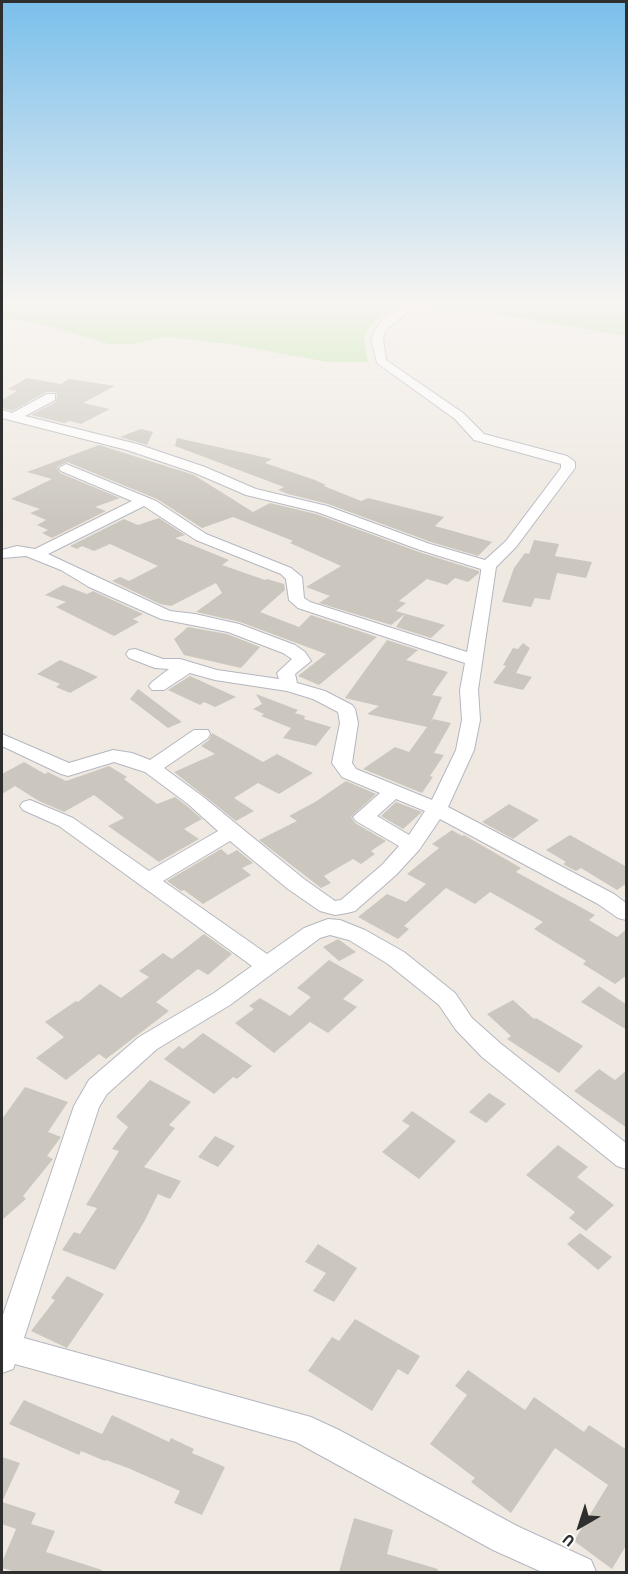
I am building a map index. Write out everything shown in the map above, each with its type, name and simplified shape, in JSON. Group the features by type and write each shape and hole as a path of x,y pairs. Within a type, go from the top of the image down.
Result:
{"street":[{"path":"400,374 459,416 479,437 568,462 568,468 531,519 511,544 488,566"},
{"path":"8,416 51,397"},
{"path":"8,416 132,447 200,470 251,492 322,509 416,544 488,566"},
{"path":"66,468 144,501 201,537 286,571 294,577 297,600 304,605 473,660"},
{"path":"34,555 144,501"},
{"path":"2,554 17,551 34,555 66,567 95,584 167,616 233,628 289,650 299,656 302,661 286,673 289,686"},
{"path":"2,740 68,770 112,756 125,757 152,768 314,896 335,908 347,906 389,870 412,845 437,809 452,781 469,736 471,720 469,690 489,572 488,566"},
{"path":"135,654 161,663 189,667 215,675 289,686 319,695 346,709 350,723 342,759 343,766 349,773 437,809 606,899 627,913"},
{"path":"158,686 175,673 189,667"},
{"path":"152,768 201,734"},
{"path":"393,790 386,799 363,817 412,845"},
{"path":"30,806 66,822 268,966"},
{"path":"147,881 231,832"},
{"path":"579,1572 505,1538 328,1440 300,1428 3,1353 87,1106 98,1088 148,1043 222,999 312,933 328,927 340,928 357,935 396,958 447,999 464,1024 491,1050 627,1158"}],"building":[{"path":"27,378 61,384 69,379 115,386 83,403 110,409 81,424 70,421 64,423 31,415 56,402 55,392 46,392 12,411 2,408 2,400 17,391 8,389"},
{"path":"141,429 153,432 147,445 120,437"},
{"path":"177,438 272,459 265,463 315,480 361,501 368,498 444,517 435,526 492,542 478,556 431,542 328,504 278,490 284,487 175,446"},
{"path":"99,445 194,475 253,512 270,503 316,514 419,552 479,571 479,573 468,582 455,578 447,585 427,579 399,601 406,603 396,611 445,625 431,638 396,627 405,614 391,625 319,603 330,596 306,587 341,566 290,543 293,541 233,517 202,528 157,499 67,462 57,467 60,473 120,498 95,507 106,511 52,538 42,533 48,530 37,525 46,520 30,513 40,509 11,499 52,479 27,472"},
{"path":"159,518 185,535 175,538 229,560 222,565 284,584 285,590 260,612 299,627 311,615 377,637 319,685 298,676 326,654 240,622 196,612 222,593 216,583 171,606 160,604 112,581 120,577 129,581 158,566 110,544 94,551 82,546 77,549 70,546 124,519 138,525"},
{"path":"534,540 559,544 555,556 592,562 586,578 557,573 550,600 535,598 531,607 502,602 514,568 525,553 529,554"},
{"path":"63,585 87,594 93,591 143,614 133,619 139,622 114,636 56,607 66,602 45,595"},
{"path":"188,627 227,634 260,647 241,668 184,655 174,639"},
{"path":"387,640 418,650 406,660 448,672 432,695 442,697 431,722 433,719 451,723 434,753 444,755 422,793 363,769 395,747 409,752 427,727 367,714 379,706 345,698"},
{"path":"523,643 530,648 516,673 532,677 523,690 493,683 506,666 503,665 513,648 518,649"},
{"path":"60,660 98,677 70,693 56,687 60,684 37,674"},
{"path":"190,676 236,697 215,707 204,702 200,705 168,690"},
{"path":"138,689 182,722 168,728 130,699"},
{"path":"256,694 298,710 295,713 305,716 304,719 331,727 316,746 283,738 291,728 261,716 264,714 253,709 262,704"},
{"path":"212,733 263,762 277,754 313,773 279,794 258,783 234,798 254,811 236,821 174,772 215,754 201,746 209,740"},
{"path":"24,762 45,774 48,772 66,781 109,766 127,777 124,779 157,804 175,797 187,806 202,819 184,829 199,839 159,862 108,826 124,818 94,795 64,812 39,801 15,786 2,794 2,774"},
{"path":"346,781 376,794 351,817 355,823 386,841 371,851 375,854 361,864 353,859 324,876 331,883 321,888 259,840 297,821 289,816"},
{"path":"396,802 422,812 403,829 381,816"},
{"path":"509,804 539,820 513,839 482,822"},
{"path":"452,830 521,868 516,872 595,915 589,920 617,937 627,929 627,975 615,984 583,964 586,961 534,929 543,922 490,892 475,904 446,888 404,926 409,929 398,939 358,917 387,894 406,902 426,884 407,874 439,848 432,844"},
{"path":"570,835 627,867 627,883 617,890 581,868 576,871 568,867 563,864 566,862 546,850"},
{"path":"221,849 228,855 237,850 253,863 242,868 251,875 203,904 167,881"},
{"path":"204,934 232,954 208,975 198,969 156,1002 169,1011 106,1059 99,1054 66,1080 36,1058 64,1037 45,1022 76,1001 78,1002 100,984 121,998 149,977 139,971 163,953 172,959"},
{"path":"338,939 356,952 339,961 323,947"},
{"path":"329,960 364,980 343,999 357,1007 328,1033 310,1022 274,1053 235,1023 254,1009 249,1006 260,998 290,1016 311,997 297,988"},
{"path":"599,986 627,1005 627,1030 581,1002"},
{"path":"513,1000 534,1019 536,1018 583,1046 559,1073 507,1039 511,1036 487,1014"},
{"path":"203,1033 252,1066 237,1079 233,1077 214,1094 164,1059 179,1046 183,1049"},
{"path":"599,1069 615,1080 627,1070 627,1128 574,1091"},
{"path":"150,1080 191,1102 169,1125 175,1128 144,1167 181,1181 170,1199 158,1194 115,1270 62,1250 74,1232 80,1234 97,1208 86,1205 119,1151 112,1149 128,1127 116,1117"},
{"path":"25,1087 68,1102 48,1132 61,1137 47,1156 53,1159 23,1196 26,1199 2,1220 2,1119"},
{"path":"489,1093 506,1104 486,1123 469,1112"},
{"path":"412,1111 456,1141 419,1179 382,1152 410,1126 402,1121"},
{"path":"215,1136 235,1146 218,1167 198,1157"},
{"path":"558,1145 588,1167 577,1177 614,1205 586,1231 569,1218 575,1212 526,1175"},
{"path":"580,1233 612,1257 598,1270 567,1244"},
{"path":"318,1244 357,1268 334,1302 313,1291 326,1273 305,1262"},
{"path":"67,1276 104,1294 67,1348 31,1331 55,1300 51,1298"},
{"path":"355,1319 420,1356 408,1375 398,1369 372,1411 308,1371 332,1337 339,1341"},
{"path":"468,1370 525,1410 534,1397 584,1432 589,1425 627,1450 627,1544 612,1569 574,1541 608,1485 555,1448 511,1513 471,1482 475,1478 430,1444 467,1395 455,1386"},
{"path":"24,1400 102,1434 112,1415 169,1442 171,1438 194,1449 192,1453 225,1467 202,1515 174,1503 180,1491 128,1468 81,1451 79,1455 9,1424"},
{"path":"2,1457 20,1463 2,1502"},
{"path":"2,1502 36,1513 31,1524 55,1531 46,1552 102,1570 101,1572 16,1572 2,1568 2,1562 16,1529 2,1524"},
{"path":"354,1518 393,1530 387,1554 438,1569 437,1572 339,1572"}]}
